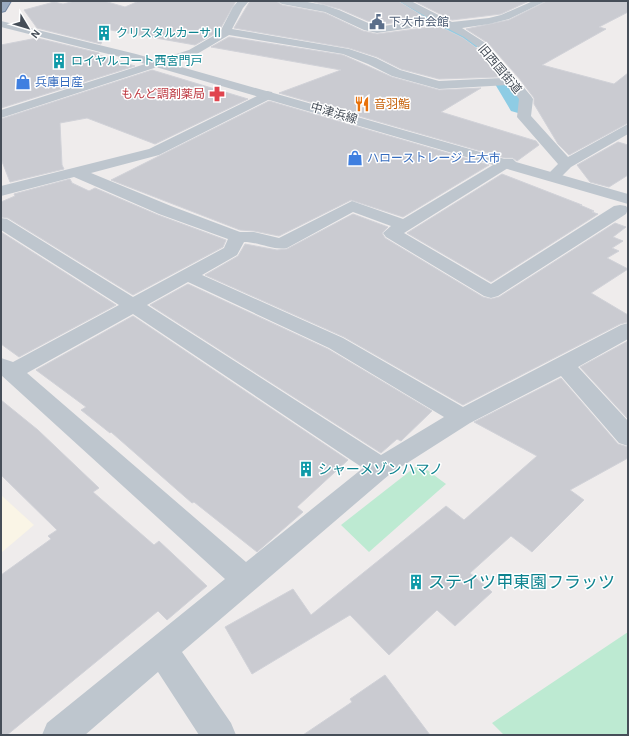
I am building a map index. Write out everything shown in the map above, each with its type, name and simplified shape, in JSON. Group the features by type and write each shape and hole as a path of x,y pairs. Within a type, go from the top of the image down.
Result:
{"highway":[{"path":"1,9 6,1"}],"street":[{"path":"1,114 193,52 213,42 224,34 236,14 238,6 244,1"},
{"path":"282,1 309,5 342,14 368,28 377,30 439,22 489,22 505,17 541,1"},
{"name":"旧西国街道","path":"404,1 439,22 468,36 483,46 509,81 526,99 524,117 566,164"},
{"name":"中津浜線","path":"1,19 39,32"},
{"name":"中津浜線","path":"1,24 39,32 158,64 508,162 553,176 626,207"},
{"path":"225,31 345,51 372,60 396,72 439,85 509,81"},
{"path":"1,192 154,152 267,95"},
{"path":"553,176 566,164 628,128"},
{"path":"508,162 392,233 491,292 626,207"},
{"path":"76,172 164,210 238,237 254,237 281,244 352,206 405,225"},
{"path":"1,223 132,305 381,467"},
{"path":"238,237 231,251 132,305 6,368 247,580"},
{"path":"188,275 336,343 462,417"},
{"path":"59,735 381,467 462,417 564,366 628,330"},
{"path":"564,366 628,437"},
{"path":"162,650 219,735"}],"shaded area":[{"path":"1,495 34,525 1,553"}],"green space":[{"path":"419,464 446,484 369,552 341,525"},
{"path":"628,632 628,735 504,735 492,723"}],"building":[{"path":"75,1 104,1 125,7 139,1 236,1 219,31 195,45 105,29 101,44 37,28 24,10 54,2 63,4"},
{"path":"250,1 276,1 282,5 325,13 363,31 377,34 439,26 463,38 478,49 499,77 439,79 401,69 377,57 349,48 234,28"},
{"path":"310,1 398,1 426,18 377,25 340,9"},
{"path":"414,1 529,1 501,14 452,20"},
{"path":"547,1 628,1 628,12 599,27 606,29 542,65 614,84 628,73 628,123 569,155 558,144 534,104 534,98 518,77 488,43 466,29 509,20"},
{"path":"229,37 343,55 392,77 439,90 481,88 441,112 536,141 539,145 517,161 513,158 505,158 279,93 341,70 211,47"},
{"path":"37,38 99,53 99,55 135,66 1,108 1,45"},
{"path":"152,70 248,99 155,144 87,118 60,123 62,165 64,169 10,182 1,159 1,119"},
{"path":"269,101 489,165 403,217 351,200 279,236 240,230 111,180"},
{"path":"618,142 628,145 628,175 609,187 590,182 577,165"},
{"path":"502,174 582,205 580,205 598,214 491,282 407,233"},
{"path":"70,179 72,183 89,191 95,188 158,215 226,240 223,247 133,295 8,218 1,217 1,202 15,196 14,194"},
{"path":"353,214 388,227 382,233 385,238 483,297 491,299 499,297 615,223 626,227 613,237 623,241 612,248 619,251 607,258 628,269 591,293 628,315 628,322 620,324 463,405 344,337 205,275 238,256 245,244 277,250 287,249"},
{"path":"1,232 116,305 19,357 1,344"},
{"path":"188,284 328,349 432,411 401,441 397,439 381,453 150,305"},
{"path":"133,316 348,460 297,507 303,512 257,552 194,502 192,503 111,432 110,433 81,410 86,407 36,370"},
{"path":"628,341 628,419 580,367"},
{"path":"561,378 618,444 628,447 628,458 570,490 584,500 532,552 511,536 470,573 492,592 455,626 437,610 389,655 350,615 252,674 225,627 293,589 311,615 446,506 464,520 537,456 474,422"},
{"path":"1,400 38,430 99,488 93,492 154,545 159,541 207,586 167,620 158,611 7,735 1,735 1,575 51,539 48,536 57,530 1,475"},
{"path":"385,675 430,735 303,735 352,702 350,699"}],"waterway":[{"path":"397,1 461,35 471,44"},
{"path":"504,84 518,107"}],"place":[{"name":"下大市会館","path":"377,22"},
{"name":"クリスタルカーサⅡ","path":"104,33"},
{"name":"ロイヤルコート西宮門戸","path":"59,61"},
{"name":"兵庫日産","path":"23,82"},
{"name":"もんど調剤薬局","path":"217,94"},
{"name":"音羽鮨","path":"362,104"},
{"name":"ハローストレージ 上大市","path":"355,158"},
{"name":"シャーメゾンハマノ","path":"306,469"},
{"name":"ステイツ甲東園フラッツ","path":"416,582"}]}
